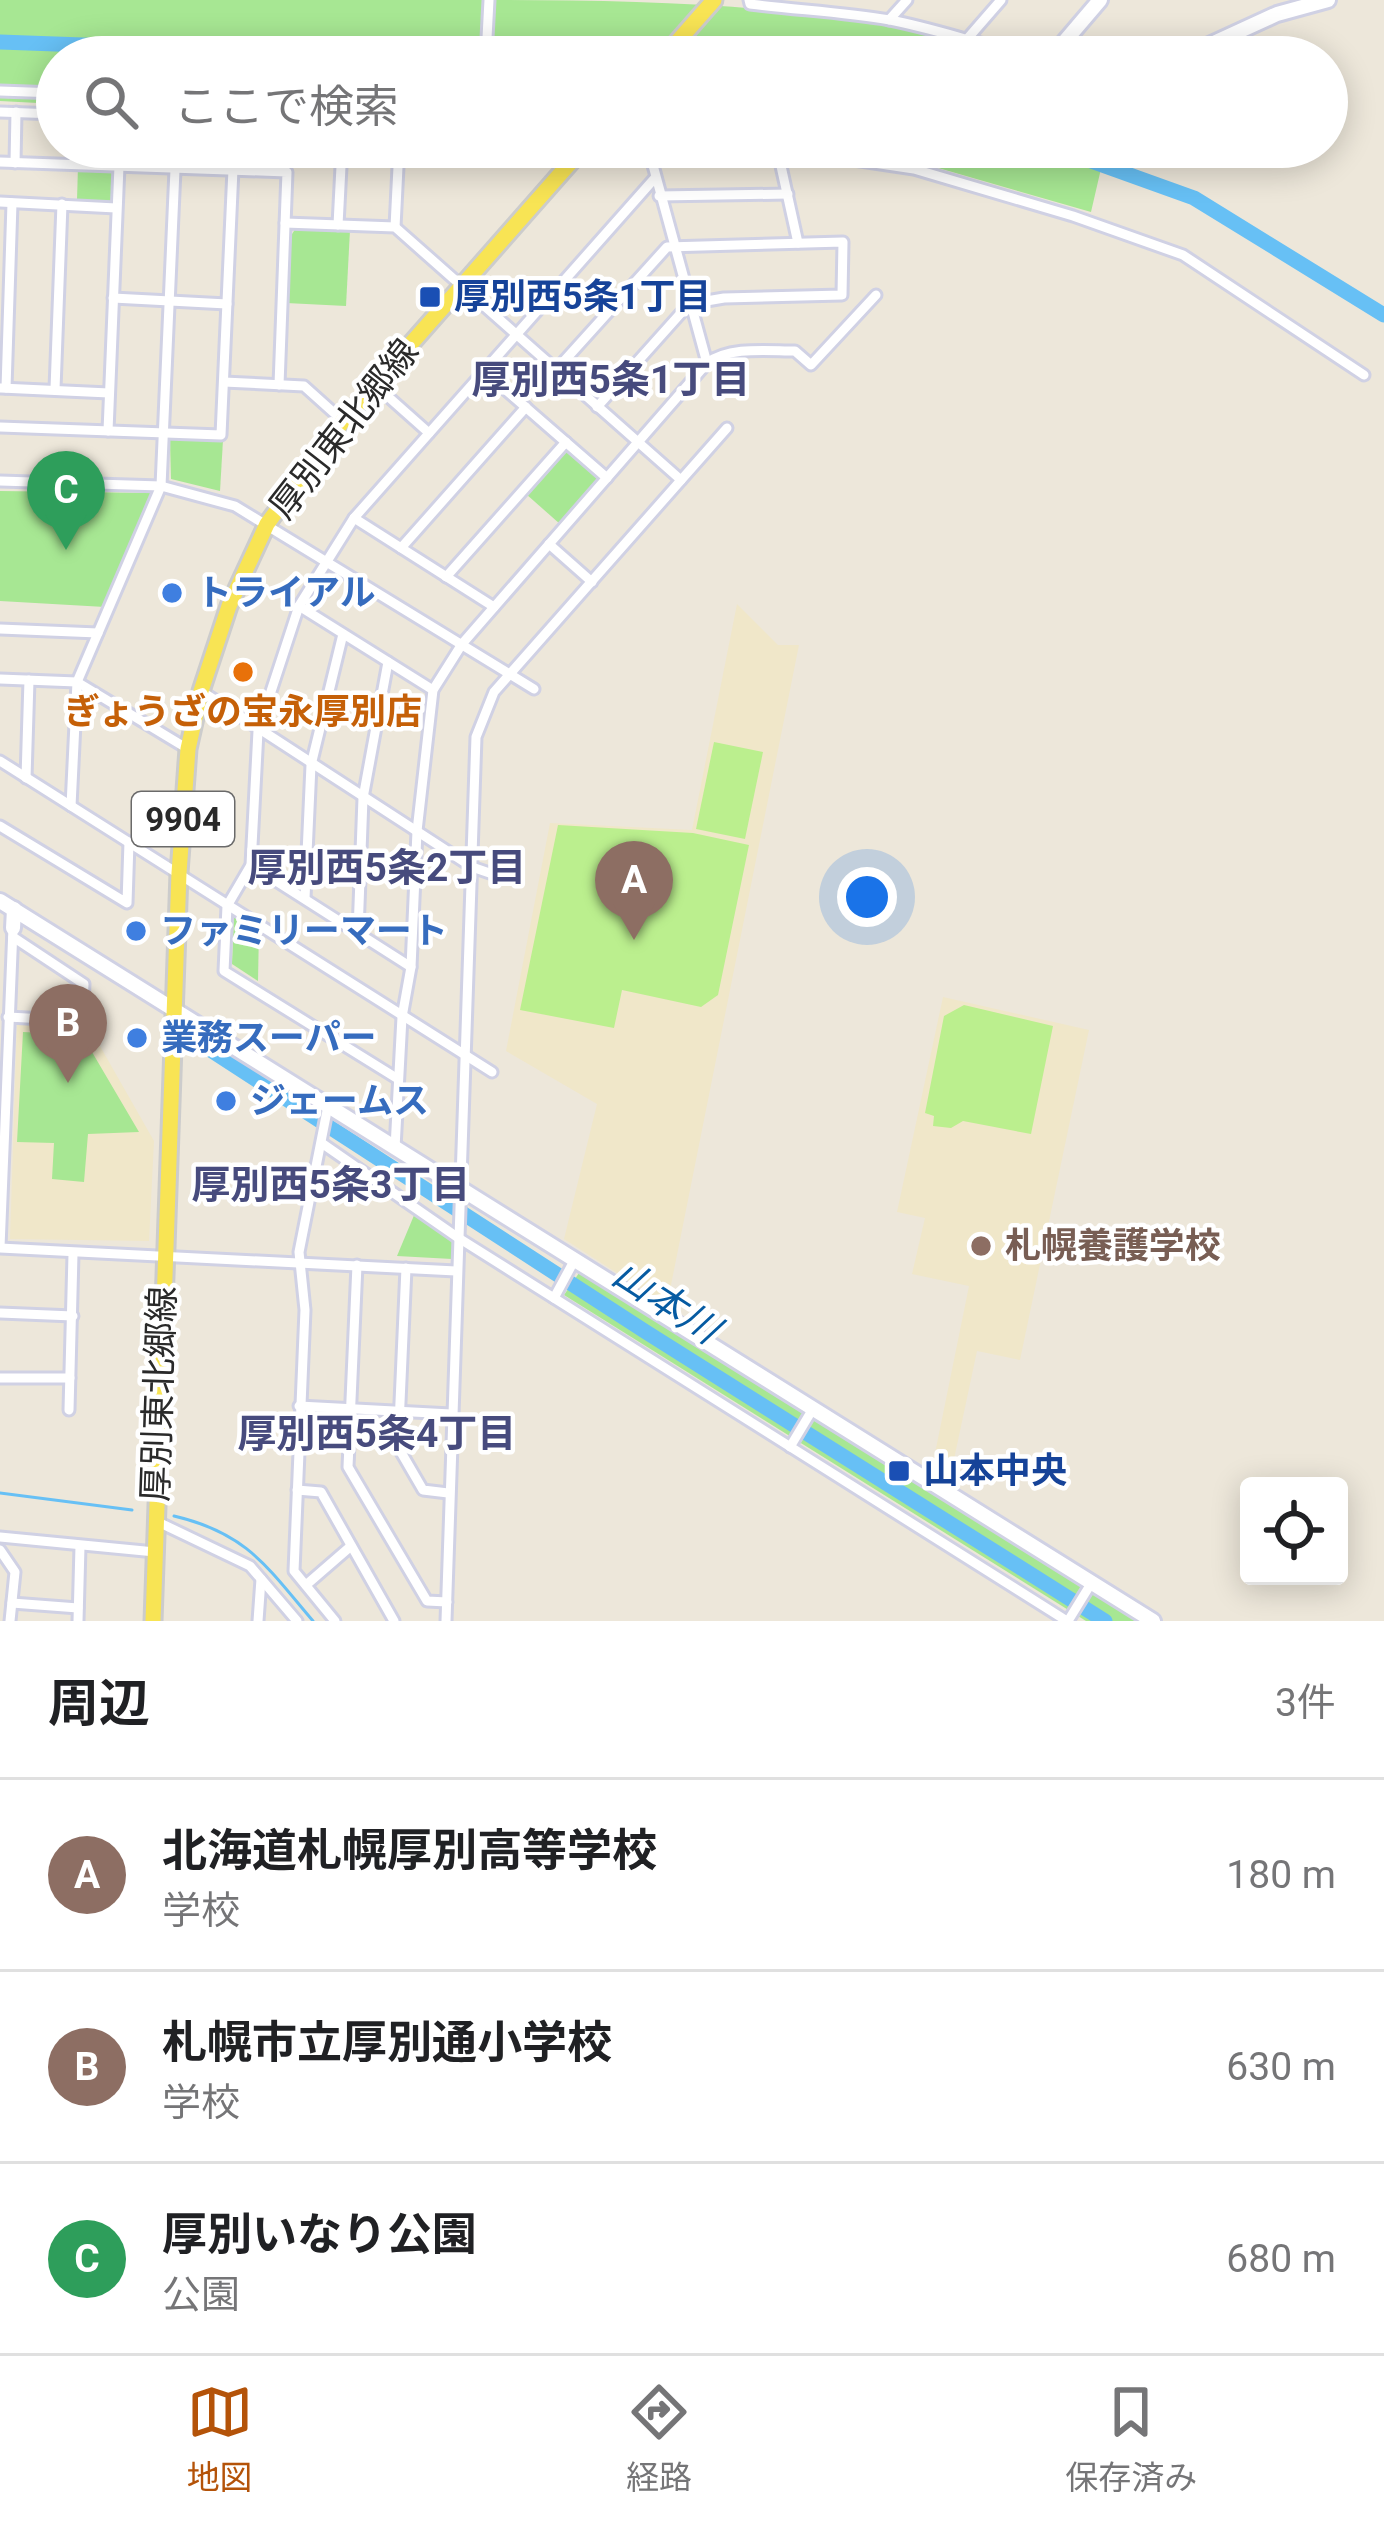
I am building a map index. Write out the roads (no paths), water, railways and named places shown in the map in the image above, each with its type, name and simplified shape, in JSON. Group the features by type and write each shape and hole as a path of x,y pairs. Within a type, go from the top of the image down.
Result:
{"main road":[{"path":"683,36 715,0"},
{"name":"厚別東北郷線","path":"152,1621 179,873 188,749 201,691 229,606 268,524 343,421 565,168"}],"street":[{"path":"487,36 488,0"},
{"path":"749,0 750,4 808,5 959,36"},
{"path":"889,20 907,0"},
{"path":"970,36 1001,0"},
{"path":"1067,36 1100,0"},
{"path":"1229,36 1277,14 1328,0"},
{"path":"0,91 36,92"},
{"path":"0,112 36,113"},
{"path":"14,163 16,112"},
{"path":"0,162 36,164"},
{"path":"108,431 119,168"},
{"path":"156,168 286,172 278,385"},
{"path":"338,225 341,168"},
{"path":"395,227 398,168"},
{"path":"652,168 707,363"},
{"path":"782,168 798,243"},
{"path":"907,168 1073,216 1183,255 1364,375"},
{"path":"71,806 76,682 161,486 175,169"},
{"path":"0,427 221,435 233,169"},
{"path":"398,1079 224,971 227,907 250,866 257,731 299,606 355,518 654,179"},
{"path":"659,196 788,194"},
{"path":"109,393 3,388 6,202 116,208"},
{"path":"55,389 62,204"},
{"path":"285,223 395,227 681,480"},
{"path":"556,370 667,247 843,242 842,295 859,313"},
{"path":"597,406 689,304 724,298 842,295"},
{"path":"395,1148 417,831 433,690 462,644 707,363 714,357 747,352 795,351 811,365 876,295"},
{"path":"112,298 227,304"},
{"path":"484,371 607,478"},
{"path":"224,382 304,386 343,421"},
{"path":"374,385 429,433"},
{"path":"401,548 526,407"},
{"path":"446,1621 476,737 494,692 727,428"},
{"path":"446,577 566,442"},
{"path":"0,481 161,486 223,502 268,524 534,689"},
{"path":"355,518 494,607"},
{"path":"549,544 592,582"},
{"path":"299,606 433,690"},
{"path":"0,629 98,633"},
{"path":"305,898 311,765 343,634"},
{"path":"358,932 363,798 388,662"},
{"path":"0,679 76,682 188,749"},
{"path":"26,778 29,680"},
{"path":"201,691 472,867 504,878"},
{"path":"0,761 492,1072"},
{"path":"0,826 127,903 129,842"},
{"path":"250,866 411,967"},
{"path":"11,918 176,1009 328,1111 395,1148 459,1197 814,1407 1154,1621"},
{"path":"11,918 0,1248 456,1270"},
{"path":"8,1017 82,1021 84,984 11,918"},
{"path":"328,1111 299,1263 305,1310 294,1571 335,1621"},
{"path":"324,1138 457,1234 1069,1619 1092,1582"},
{"path":"69,1410 73,1254"},
{"path":"357,1265 347,1466 427,1601 447,1602"},
{"path":"555,1294 571,1267"},
{"path":"406,1268 398,1448 423,1490 448,1493"},
{"path":"0,1313 73,1316"},
{"path":"0,1378 70,1378"},
{"path":"299,1406 451,1414"},
{"path":"791,1444 814,1407"},
{"path":"296,1490 321,1492 394,1621"},
{"path":"156,1521 250,1566 297,1621"},
{"path":"0,1538 154,1552"},
{"path":"12,1603 78,1615 80,1546"},
{"path":"305,1585 351,1546"},
{"path":"0,1550 15,1572 10,1621"},
{"path":"0,1571 15,1572"},
{"path":"258,1621 261,1579"}],"waterway":[{"path":"0,42 36,43"},
{"path":"1110,168 1194,198 1384,315"},
{"name":"山本川","path":"192,1038 1105,1621"},
{"path":"0,1493 132,1510"},
{"path":"174,1516 238,1542 313,1621"}],"place":[{"name":"厚別西5条1丁目","path":"430,297"},
{"name":"厚別いなり公園","path":"66,550"},
{"name":"トライアル","path":"172,593"},
{"name":"ぎょうざの宝永厚別店","path":"243,672"},
{"name":"ファミリーマート","path":"136,931"},
{"name":"北海道札幌厚別高等学校","path":"634,940"},
{"name":"業務スーパー","path":"137,1038"},
{"name":"札幌市立厚別通小学校","path":"68,1083"},
{"name":"ジェームス","path":"226,1101"},
{"name":"札幌養護学校","path":"981,1246"},
{"name":"山本中央","path":"899,1471"}],"district":[{"name":"厚別西5条1丁目","path":"611,380"},
{"name":"厚別西5条2丁目","path":"387,868"},
{"name":"厚別西5条3丁目","path":"331,1185"},
{"name":"厚別西5条4丁目","path":"377,1434"}]}
